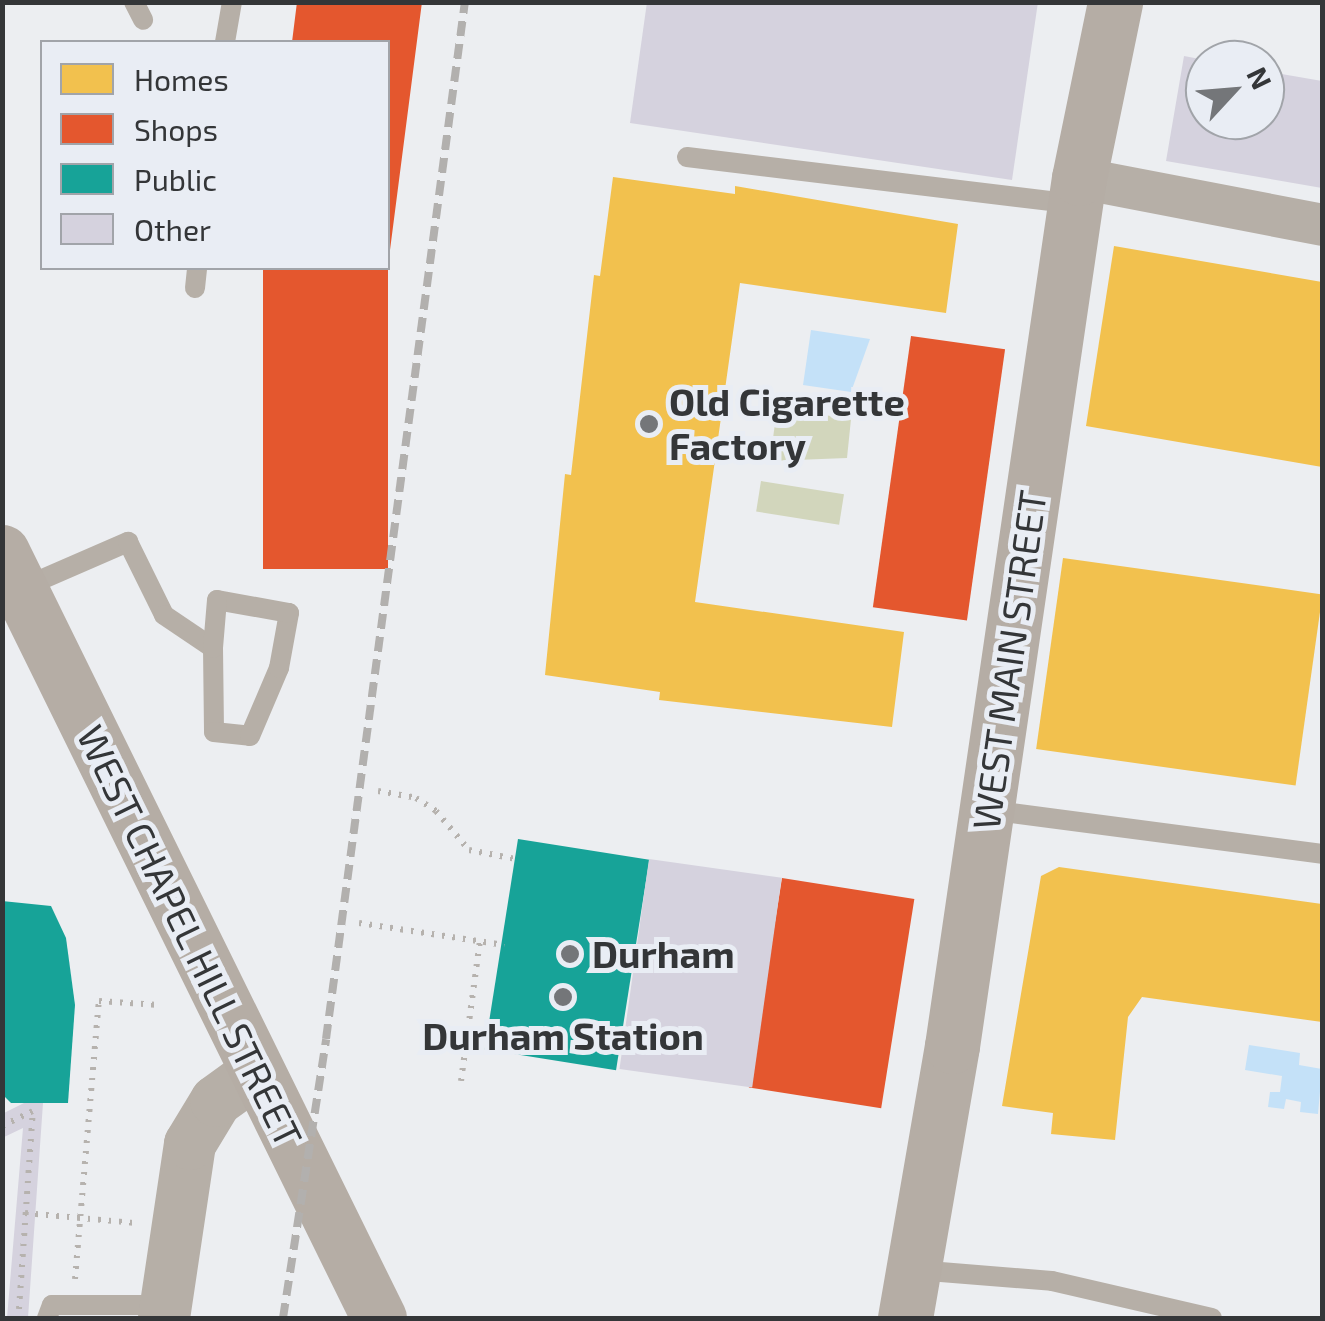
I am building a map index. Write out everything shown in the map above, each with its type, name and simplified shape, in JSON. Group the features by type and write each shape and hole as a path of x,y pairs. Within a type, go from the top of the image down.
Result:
{"main road":[{"name":"WEST MAIN STREET","path":"909,1294 987,810 1078,191 1115,2"},
{"name":"WEST CHAPEL HILL STREET","path":"15,600 379,1318"}],"street":[{"path":"1078,191 1322,225"},
{"path":"165,1312 190,1144 216,1101 256,1072"}],"lane":[{"path":"226,40 232,2"},
{"path":"688,157 1078,191"},
{"path":"15,600 128,542 164,615 213,648"},
{"path":"217,600 289,613 279,668 250,736 214,732 213,648 217,600"},
{"path":"987,810 1322,854"},
{"path":"909,1294 1052,1281 1212,1318"},
{"path":"47,1318 52,1305 165,1312"}],"path":[{"path":"378,791 416,798 436,811 469,850 516,859"},
{"path":"359,922 504,945"},
{"path":"461,1081 480,942"},
{"path":"74,1304 99,1001 159,1005"},
{"path":"2,1126 33,1111 18,1318"},
{"path":"26,1213 136,1223"}],"green space":[{"path":"777,408 851,419 847,458 770,461"},
{"path":"761,481 844,494 839,525 756,512"}],"water":[{"path":"811,330 870,339 851,392 803,385"},
{"path":"1249,1045 1300,1053 1299,1065 1322,1069 1318,1114 1300,1112 1301,1102 1286,1099 1284,1109 1268,1107 1270,1092 1280,1092 1282,1076 1245,1070"}],"building: Homes":[{"name":"Old Cigarette Factory","path":"613,177 735,194 735,186 958,224 946,313 740,283 695,602 904,632 892,727 659,700 660,692 545,675 565,474 571,475 594,275 600,276"},
{"path":"1114,246 1322,282 1322,467 1086,426"},
{"path":"1063,558 1322,594 1296,786 1036,749"},
{"path":"1059,867 1322,904 1322,1022 1142,997 1128,1017 1115,1140 1051,1134 1053,1113 1002,1106 1041,876"}],"building: Shops":[{"path":"297,2 422,2 390,250 390,40 292,40"},
{"path":"263,270 388,270 388,569 263,569"},
{"path":"911,336 1005,349 967,621 873,607"},
{"path":"782,878 914,899 881,1108 749,1087"}],"building: Public":[{"name":"Durham Station","path":"518,839 649,860 616,1070 485,1049"},
{"path":"2,901 51,906 66,938 75,1005 68,1103 11,1103 2,1094"}],"building: Other":[{"path":"647,2 1038,2 1012,180 630,123"},
{"path":"1184,56 1185,140 1285,140 1285,75 1322,81 1322,188 1166,161"},
{"path":"649,859 782,878 752,1088 619,1069"},
{"path":"24,1103 43,1103 28,1318 7,1318 23,1128 2,1138 2,1114"}],"railway":[{"path":"283,1318 326,1039 465,2"}],"place":[{"name":"Old Cigarette Factory","path":"649,424"},
{"name":"Durham","path":"570,954"},
{"name":"Durham Station","path":"563,997"}]}
